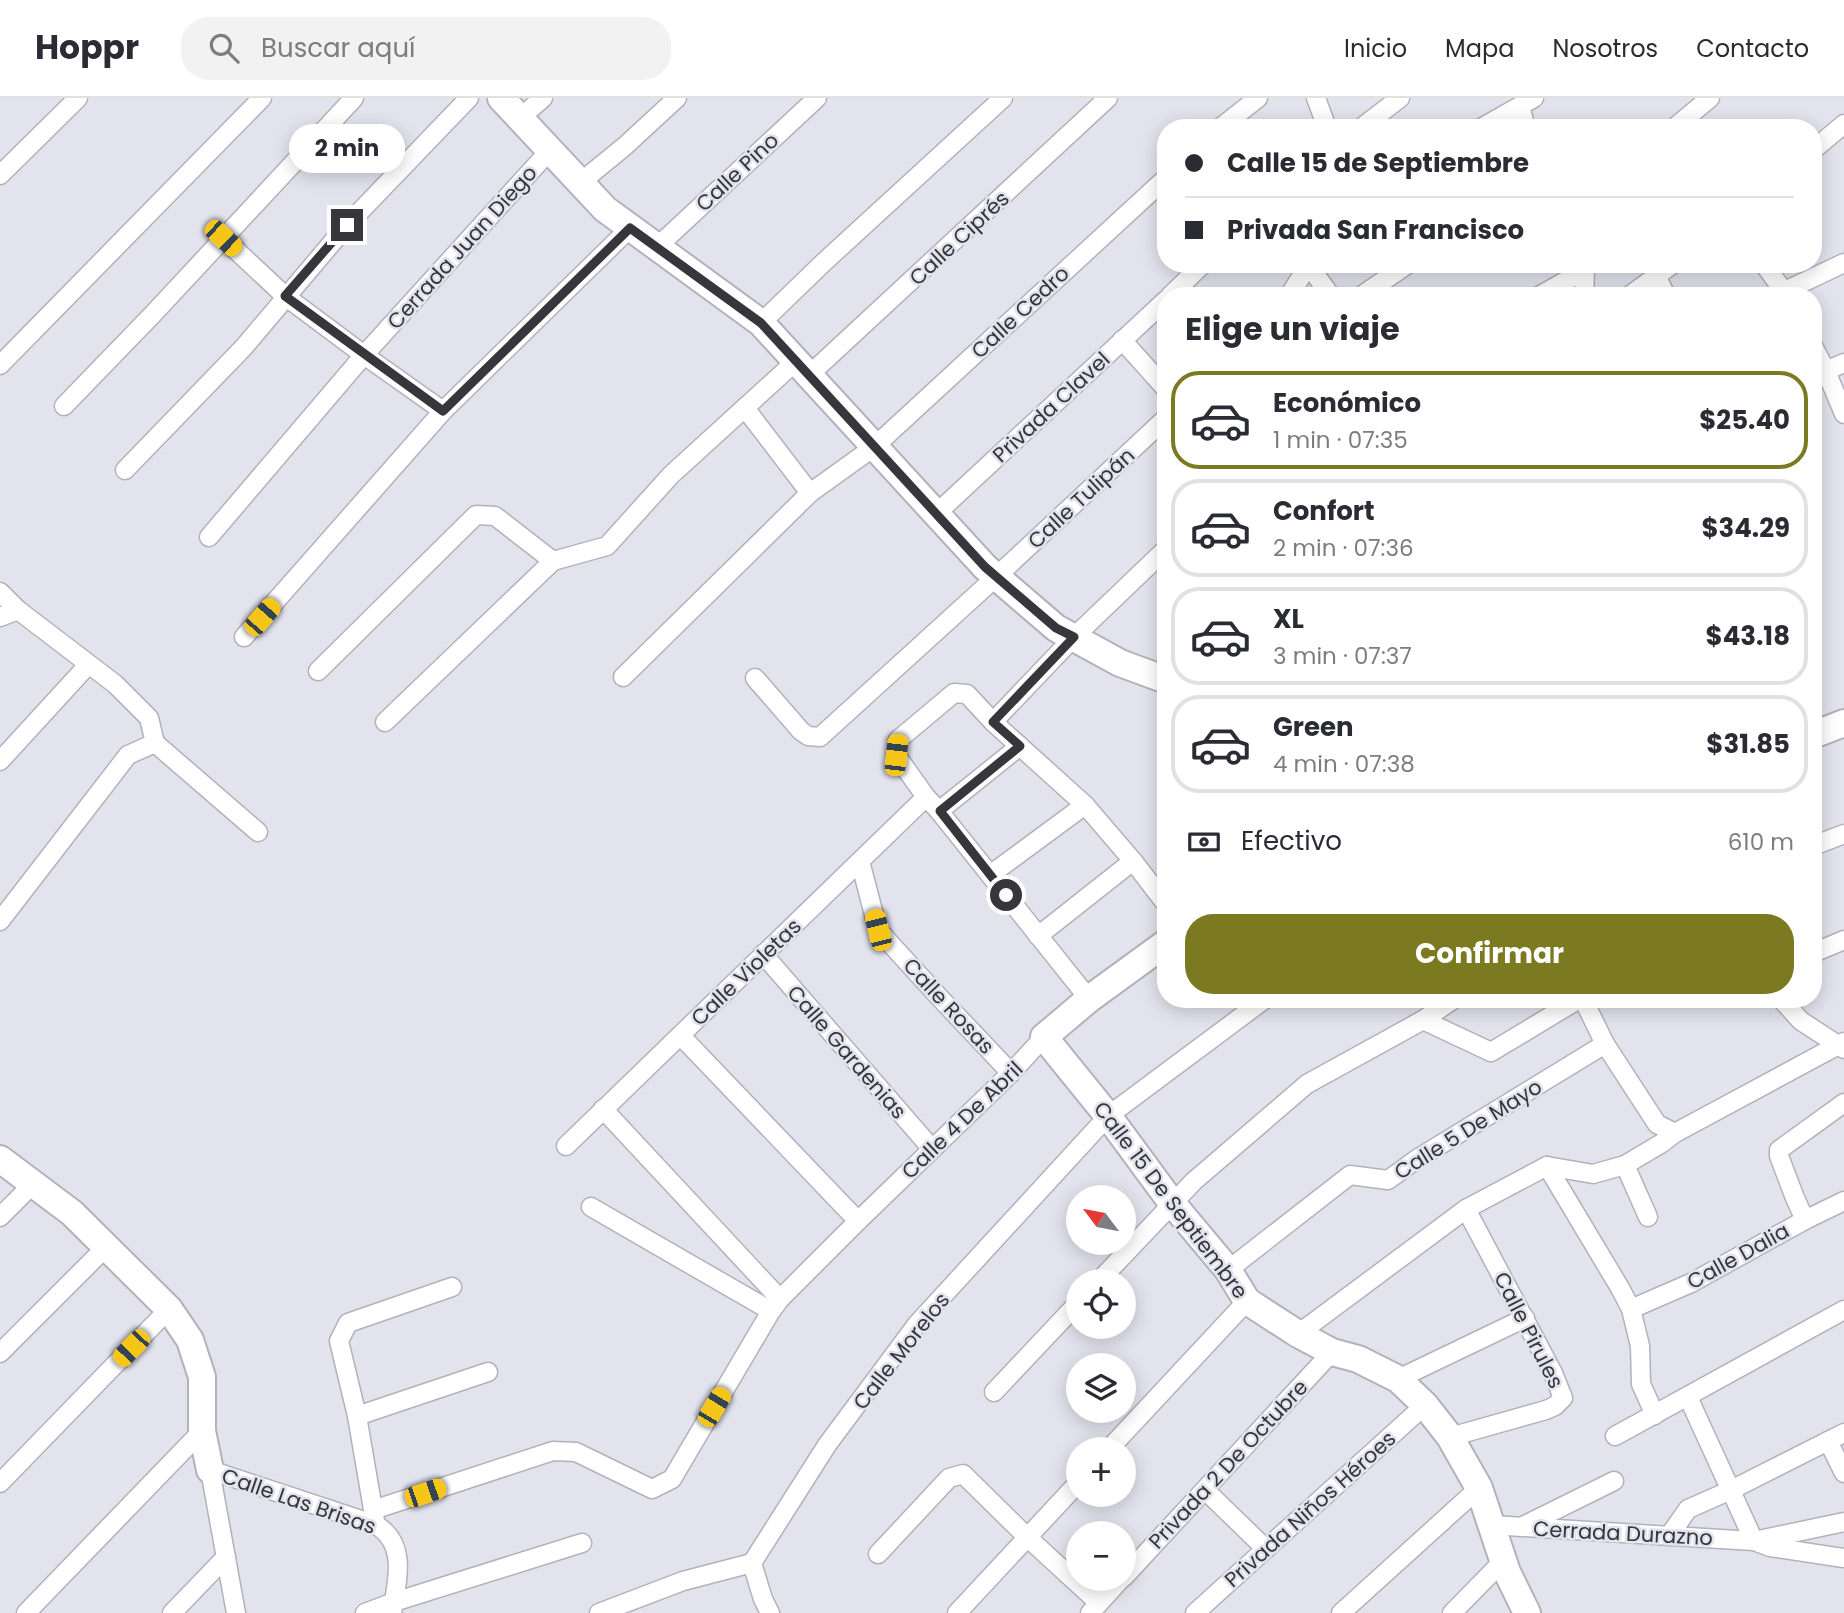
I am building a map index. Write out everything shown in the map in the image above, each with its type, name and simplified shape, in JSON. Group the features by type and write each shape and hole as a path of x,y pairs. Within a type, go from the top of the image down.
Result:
{"main road":[{"path":"501,98 605,209 761,323 996,577 1056,628 1120,663 1157,675"},
{"path":"1822,732 1844,723"},
{"name":"Calle 4 De Abril","path":"1044,1037 1089,999 1157,950"},
{"name":"Calle 15 De Septiembre","path":"1044,1037 1108,1116 1172,1203 1228,1270 1247,1301 1332,1352 1358,1359 1398,1379 1425,1405 1450,1437"},
{"path":"0,1159 72,1213 169,1309 190,1340 202,1377 202,1431 210,1470"},
{"path":"1450,1437 1479,1488 1507,1572 1527,1613"}],"street":[{"path":"0,175 78,98"},
{"path":"0,365 262,98"},
{"path":"125,470 235,357 347,225 469,98"},
{"path":"520,118 543,98"},
{"path":"581,182 677,98"},
{"name":"Calle Pino","path":"657,247 817,98"},
{"path":"761,323 1003,98"},
{"name":"Calle Ciprés","path":"553,561 607,546 671,475 745,408 802,369 1108,98"},
{"path":"1231,119 1258,98"},
{"path":"1316,98 1324,119"},
{"path":"1372,119 1399,98"},
{"path":"1685,119 1710,98"},
{"path":"64,406 223,238 344,101"},
{"path":"1497,119 1527,103"},
{"path":"1822,142 1844,124"},
{"name":"Cerrada Juan Diego","path":"209,537 364,355 551,149"},
{"name":"Calle Cedro","path":"623,677 810,493 874,447 1157,186"},
{"path":"244,637 443,411 630,228"},
{"path":"223,238 285,296 443,411"},
{"path":"1799,287 1844,262"},
{"path":"1179,287 1194,273"},
{"path":"1374,287 1395,273"},
{"path":"1553,287 1574,273"},
{"path":"1642,287 1662,273"},
{"path":"1657,277 1662,287"},
{"name":"Privada Clavel","path":"937,513 1157,308"},
{"path":"1122,340 1157,379"},
{"path":"1822,363 1844,414"},
{"path":"1826,371 1844,363"},
{"path":"745,408 810,493"},
{"name":"Calle Tulipán","path":"755,678 801,732 820,737 1157,426"},
{"path":"318,671 476,515 495,516 553,561 385,722"},
{"path":"993,722 1074,637 1157,558"},
{"path":"0,593 18,610 115,684 149,718 155,743 258,832"},
{"path":"0,617 18,610"},
{"path":"0,761 88,665"},
{"path":"1089,999 940,811 926,797 896,755 898,740 954,693 967,694 993,722 1085,805 1157,892"},
{"path":"0,921 128,755 155,743"},
{"path":"940,811 1020,746"},
{"name":"Calle Violetas","path":"566,1146 926,797"},
{"path":"990,875 1085,805"},
{"path":"1822,843 1844,834"},
{"name":"Calle Rosas","path":"860,861 878,930 1012,1073"},
{"path":"1038,936 1133,861"},
{"path":"1822,949 1844,940"},
{"name":"Calle Gardenias","path":"763,954 932,1149"},
{"name":"Calle Morelos","path":"752,1563 827,1445 917,1324 1108,1116 1253,1008"},
{"path":"1110,1269 1194,1181 1307,1084 1441,1008"},
{"path":"1423,1020 1492,1052 1566,1008"},
{"path":"1586,1008 1605,1044 1657,1124 1675,1133"},
{"path":"1789,1008 1801,1021 1842,1046"},
{"path":"681,1036 858,1221"},
{"name":"Calle 4 De Abril","path":"374,1517 553,1451 576,1452 652,1489 672,1479 775,1305 1012,1073 1044,1037"},
{"name":"Calle 5 De Mayo","path":"1228,1270 1350,1175 1388,1180 1417,1159 1605,1044"},
{"path":"1298,1334 1466,1209 1547,1166 1593,1174 1625,1165 1675,1133 1842,1046"},
{"path":"1805,1220 1779,1150 1844,1103"},
{"path":"603,1109 775,1305"},
{"path":"1625,1165 1648,1217"},
{"path":"1547,1166 1631,1309 1640,1346 1641,1384 1655,1415"},
{"path":"0,1217 33,1184"},
{"name":"Calle Dalia","path":"1631,1309 1691,1283 1844,1201"},
{"path":"591,1207 775,1305"},
{"name":"Calle Pirules","path":"1450,1437 1534,1414 1555,1406 1563,1398 1525,1318 1466,1209"},
{"path":"0,1353 105,1248"},
{"path":"374,1517 357,1416 339,1341 348,1322 452,1287"},
{"path":"1120,1437 1247,1301"},
{"path":"0,1483 169,1309"},
{"path":"1615,1436 1844,1310"},
{"path":"994,1392 1066,1316"},
{"path":"1398,1379 1525,1318"},
{"name":"Privada 2 De Octubre","path":"1136,1564 1332,1352"},
{"path":"357,1416 488,1372"},
{"path":"1688,1397 1754,1541 1770,1547 1844,1558"},
{"name":"Privada Niños Héroes","path":"1195,1613 1425,1405"},
{"path":"26,1613 202,1431"},
{"path":"1669,1536 1688,1509 1836,1437 1844,1474"},
{"path":"210,1470 236,1613"},
{"name":"Calle Las Brisas","path":"210,1470 374,1517 388,1532 399,1563 393,1607"},
{"path":"878,1554 949,1479 963,1474 1095,1608"},
{"path":"1520,1527 1614,1480"},
{"path":"1341,1613 1479,1488"},
{"path":"1205,1490 1266,1549"},
{"path":"957,1613 1066,1496"},
{"path":"1754,1541 1844,1522"},
{"name":"Cerrada Durazno","path":"1491,1525 1754,1541"},
{"path":"365,1613 393,1607 582,1543"},
{"path":"172,1613 226,1557"},
{"path":"1452,1613 1503,1561"},
{"path":"599,1613 682,1581 752,1563 769,1613"},
{"name":"Privada 2 De Octubre","path":"1095,1608 1111,1591"}],"route":[{"path":"347,225 285,296 443,411 630,228 761,323 985,567 1056,628 1074,637 993,722 1020,746 940,811 1006,895"}]}
